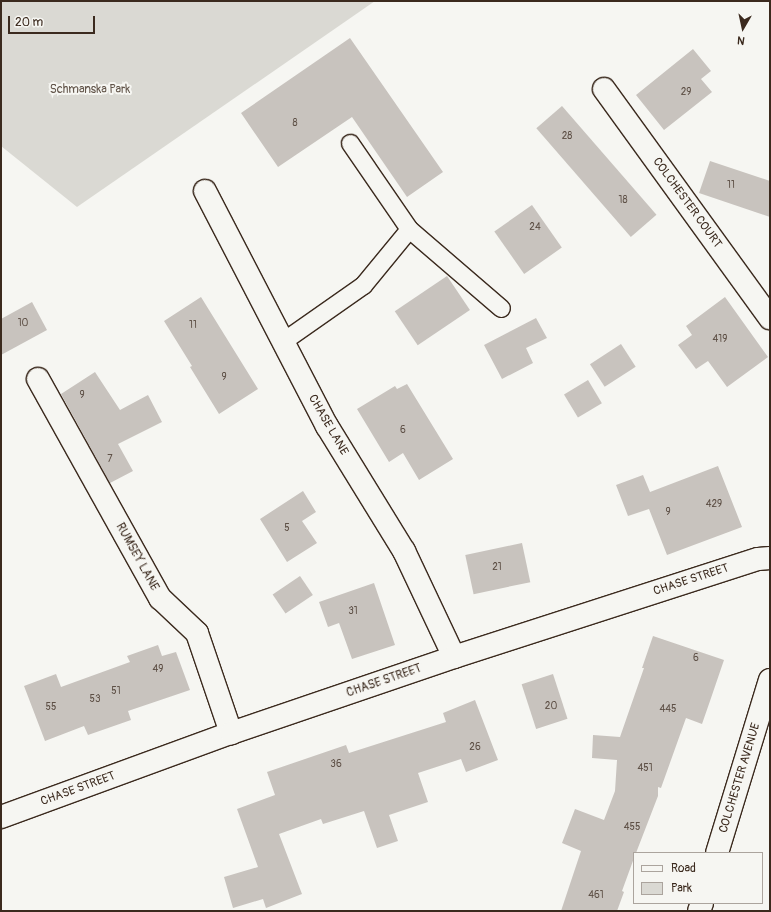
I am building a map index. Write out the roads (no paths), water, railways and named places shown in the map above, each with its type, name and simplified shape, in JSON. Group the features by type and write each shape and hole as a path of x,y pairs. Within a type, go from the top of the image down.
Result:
{"street":[{"name":"COLCHESTER COURT","path":"604,89 770,318"},
{"name":"CHASE LANE","path":"205,191 327,426 404,551 454,657"},
{"name":"RUMSEY LANE","path":"38,379 160,598 198,633 231,733"},
{"name":"CHASE STREET","path":"1,817 231,733 454,657 758,559 770,558"},
{"name":"COLCHESTER AVENUE","path":"717,852 770,680"}],"lane":[{"path":"350,143 409,229 501,308"},
{"path":"283,341 363,284 409,229"}],"park label":[{"name":"Schmanska Park","path":"90,90"}]}
